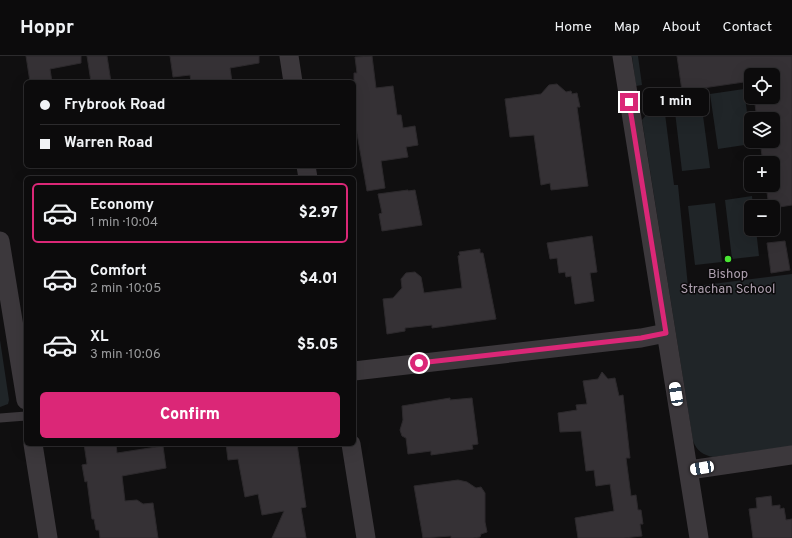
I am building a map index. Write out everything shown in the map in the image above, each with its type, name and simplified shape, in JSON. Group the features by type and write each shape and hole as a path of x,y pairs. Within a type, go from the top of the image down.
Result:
{"street":[{"path":"289,56 293,80"},
{"path":"622,56 699,538"},
{"path":"0,241 24,388"},
{"path":"356,371 641,338 666,333"},
{"path":"33,446 48,538"},
{"path":"351,446 366,538"},
{"path":"689,470 792,456"}],"lane":[{"path":"0,418 24,416"}],"shaded area":[{"path":"632,56 638,56 642,85 636,86"},
{"path":"744,89 744,104 746,104 747,112 744,112 744,145 718,149 710,94"},
{"path":"661,96 663,98 674,185 678,185 688,287 792,274 792,446 713,457 701,452 693,441 642,120"},
{"path":"702,108 710,168 682,171 675,112"},
{"path":"752,196 752,200 744,200 744,236 757,236 759,256 732,259 725,200"},
{"path":"715,203 722,262 695,265 688,206"},
{"path":"0,340 9,400 8,404 0,407"}],"building":[{"path":"26,56 81,56 81,63 50,69 52,80 30,80"},
{"path":"87,56 107,56 111,80 91,80"},
{"path":"170,56 259,56 259,63 230,68 232,80 191,80 190,75 173,77"},
{"path":"372,56 376,88 393,86 397,115 401,115 403,128 415,126 418,145 406,147 408,157 381,161 385,188 367,191 356,128 356,80 354,80 354,73 357,73 355,57"},
{"path":"677,56 792,56 792,205 780,207 780,200 768,200 767,192 780,192 780,156 762,156 761,148 780,148 780,112 756,112 755,104 780,104 780,68 744,68 744,82 682,91"},
{"path":"557,84 566,92 571,91 572,94 577,93 580,107 577,107 588,186 551,190 550,183 541,185 534,135 510,137 505,99 541,94 549,85"},
{"path":"415,190 422,225 382,231 379,214 382,213 378,194"},
{"path":"592,236 597,272 590,273 594,301 575,304 571,276 566,277 565,272 559,273 557,258 550,259 547,243"},
{"path":"785,241 790,270 771,273 767,243"},
{"path":"480,249 480,253 483,253 496,319 432,328 432,325 405,328 405,331 387,334 383,299 393,298 402,288 401,279 406,273 415,272 421,277 424,293 462,288 458,256 460,255 459,252"},
{"path":"602,372 608,379 615,378 619,396 623,395 630,458 626,458 631,496 636,495 638,510 641,510 643,524 640,524 642,536 624,538 578,538 575,518 614,511 610,484 596,486 594,470 586,471 581,431 560,432 558,413 577,410 576,405 587,404 583,381 598,379"},
{"path":"450,398 450,400 472,398 478,444 472,445 473,449 431,455 431,451 408,454 406,438 402,436 400,430 403,420 402,406"},
{"path":"84,446 116,446 117,453 163,446 166,468 122,476 125,501 137,500 143,504 153,503 158,538 100,538 99,530 96,530 94,519 92,519 87,481 85,482 82,465 87,464"},
{"path":"226,446 297,446 306,507 301,508 306,538 272,538 284,511 262,515 258,494 245,497 238,459 228,460"},
{"path":"458,480 467,482 476,488 481,487 485,493 485,522 487,532 481,534 480,537 473,538 451,538 451,536 423,538 414,486"},
{"path":"771,496 772,506 780,505 780,509 784,508 786,520 792,519 792,538 753,538 749,509 757,508 756,498"}],"place":[{"name":"Bishop Strachan School","path":"728,259"}],"route":[{"path":"419,363 641,338 666,333 629,102"}]}
